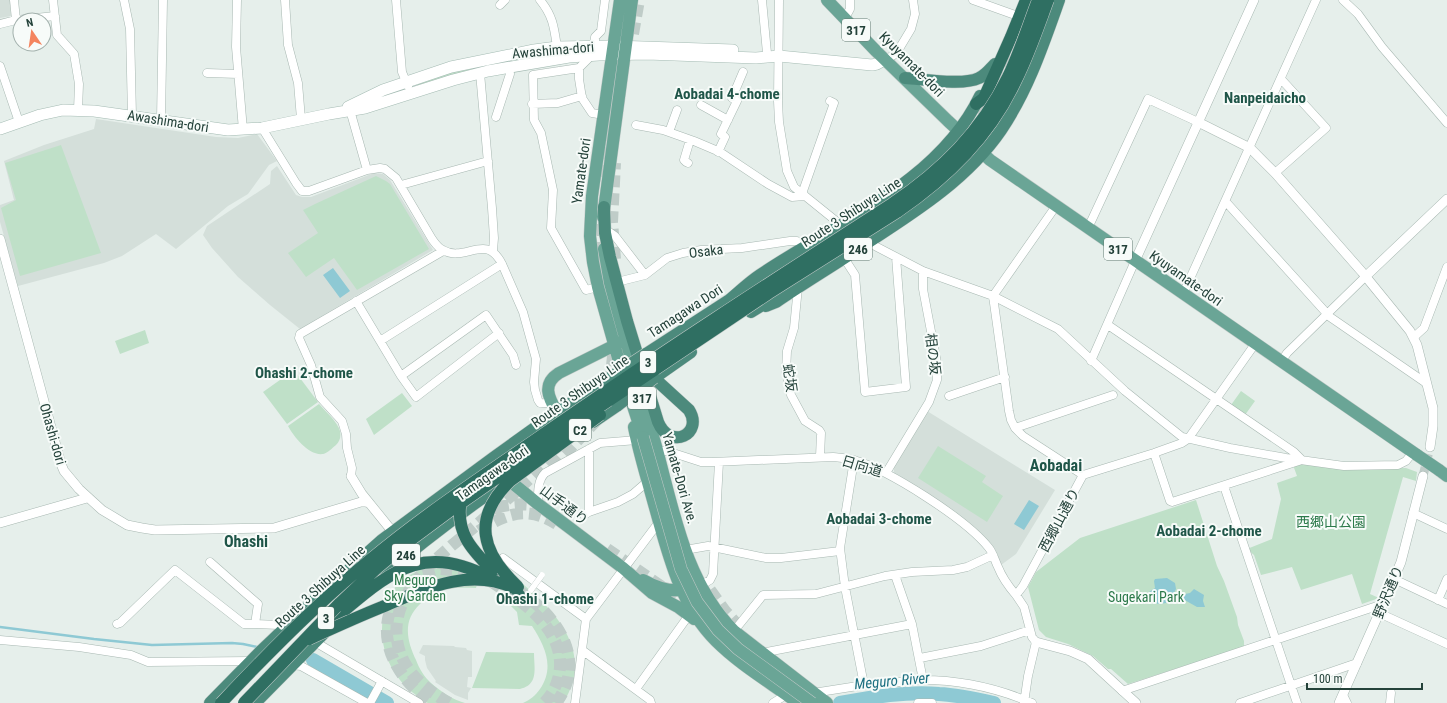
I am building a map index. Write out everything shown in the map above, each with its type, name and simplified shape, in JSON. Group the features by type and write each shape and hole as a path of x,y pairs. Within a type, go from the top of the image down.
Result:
{"highway":[{"path":"997,64 1020,0"},
{"path":"905,78 966,81 979,78 987,73 997,64 1026,0"},
{"name":"Route 3 Shibuya Line","path":"221,703 326,598 404,532 642,366 899,200 928,179 956,153 977,128 1002,90 1038,0"},
{"name":"Route 3 Shibuya Line","path":"244,703 340,603 377,568 412,539 577,421 769,293 898,212 948,173 974,146 1002,107 1022,68 1048,0"},
{"name":"246","path":"738,320 776,302 871,241 938,194 982,153 1001,130 1025,89 1038,59 1059,0"},
{"name":"246","path":"727,302 759,276 880,200 919,172 943,150 959,132 976,104 984,98 997,64"},
{"path":"604,207 605,230 613,283 660,428 667,435 675,438 681,437 689,432 693,424 692,415 689,410 654,378"},
{"name":"Tamagawa Dori","path":"605,381 762,279"},
{"name":"Tamagawa-dori","path":"255,703 379,579 409,553 455,517 618,405 654,378 772,298"},
{"path":"518,590 475,553 465,539 459,517 460,505 463,492 471,479 495,458 590,394 666,345 719,315"},
{"name":"C2","path":"518,590 500,568 488,546 486,522 495,498 504,487 517,476 632,391 662,365"},
{"name":"Tamagawa-dori","path":"210,703 250,661 307,607 392,532 493,458 554,408 605,381"},
{"path":"247,703 294,657 359,598 380,581 404,568 429,562 453,563 482,573 518,590"},
{"path":"229,703 271,662 294,646 417,591 448,582 472,580 499,583 518,590"}],"main road":[{"name":"317","path":"615,0 614,7 616,27"},
{"name":"Yamate-dori","path":"604,207 619,50 616,27 620,0"},
{"name":"Yamate-dori","path":"614,345 598,287 591,249 590,222 592,196 604,115 632,0"},
{"name":"317","path":"619,50 635,29 640,0"},
{"name":"Kyuyamate-dori","path":"827,0 959,132"},
{"name":"Awashima-dori","path":"337,112 383,90 451,67 475,61 557,47 593,51 695,48 757,51 779,56 872,65 886,60"},
{"name":"Awashima-dori","path":"619,50 756,58 779,56"},
{"name":"Awashima-dori","path":"0,129 50,112 63,110 94,111 214,129 243,130 262,128 337,112 365,108 480,73 569,58 593,51"},
{"name":"317","path":"959,132 982,153"},
{"name":"Kyuyamate-dori","path":"982,153 1254,344"},
{"name":"Yamate-Dori Ave.","path":"604,207 603,246 626,339 657,451 685,550 693,571 700,586 716,611 734,631 817,699"},
{"path":"554,408 548,388 551,379 626,339"},
{"name":"317","path":"1254,344 1443,473"},
{"name":"Yamate-Dori Ave.","path":"614,345 640,438 681,569 701,609 731,643 817,699"},
{"path":"640,438 648,481 659,522 670,560 684,596 709,634 728,653 792,698"},
{"name":"山手通り","path":"493,458 516,486 624,568 654,586 684,596 700,586"},
{"name":"山手通り","path":"624,568 652,594 689,615 709,634"},
{"path":"670,603 681,603 684,596"}],"street":[{"path":"14,0 15,12"},
{"path":"53,0 57,35 74,54 79,84 78,110"},
{"path":"124,0 130,29 132,116"},
{"path":"161,120 163,0"},
{"path":"237,0 236,46 243,130"},
{"path":"285,0 288,45 298,83 301,120"},
{"path":"396,0 402,72 411,93"},
{"path":"540,0 551,16 554,25 557,47"},
{"path":"598,287 586,290 550,228 553,190 542,133 534,120 532,104 533,75 578,68 593,51 595,37 601,31 605,0"},
{"path":"762,0 767,53"},
{"path":"779,0 778,102 779,122 787,171 794,187 841,225"},
{"path":"845,18 850,9 850,0"},
{"path":"886,60 896,54 911,29 915,14 914,0"},
{"path":"973,0 1015,15"},
{"path":"1091,361 1254,0"},
{"path":"1183,294 1226,202 1316,0"},
{"path":"1345,1 1358,14 1382,47 1447,123"},
{"path":"0,24 12,21"},
{"path":"0,66 19,122"},
{"path":"496,117 510,74 509,67"},
{"path":"578,68 582,96 592,113 604,115"},
{"path":"718,152 725,136 721,134 737,101 732,98 743,72"},
{"path":"207,73 238,74"},
{"path":"480,73 494,238 493,251"},
{"path":"1275,173 1326,128 1281,79"},
{"path":"532,104 558,103 582,96"},
{"path":"1088,228 1148,98 1250,148 1275,173 1403,321 1414,337 1432,400 1434,416 1430,446"},
{"path":"804,196 803,192 834,103 830,101"},
{"path":"701,105 728,120"},
{"path":"350,110 367,170"},
{"path":"668,132 677,110"},
{"path":"636,125 652,127 690,140 718,152 768,184 792,197 804,196"},
{"path":"262,128 302,191 309,191 367,170 380,168 385,169 396,178 401,185 432,239 443,251 452,253 478,249 493,251 499,257 523,312 536,363 534,382 536,396 540,403 546,402 554,408"},
{"path":"688,163 684,160 690,140"},
{"path":"401,185 488,162"},
{"path":"1281,362 1287,353 1447,199"},
{"path":"1226,202 1327,314 1426,383"},
{"path":"1056,206 993,296 1010,415 1015,428 1113,395"},
{"path":"605,230 615,236 645,275"},
{"name":"Ohashi-dori","path":"0,239 61,464 64,471 87,498 102,510 116,520 127,525 155,530 274,528 361,502 369,503"},
{"name":"Osaka","path":"613,283 645,275 668,258 695,251 742,248 797,241 806,247"},
{"path":"871,241 875,246 923,271 993,296 1058,330 1125,391 1182,437 1279,457 1344,466 1398,465 1415,454"},
{"path":"409,553 369,503 351,476 352,468 347,448 346,434 342,422 320,397 311,365 299,338 300,334 443,251"},
{"path":"844,258 855,275 865,392 906,387 896,257"},
{"path":"380,341 502,264"},
{"path":"1414,337 1424,328 1447,266"},
{"name":"相の坂","path":"886,473 929,402 937,380 937,362 923,289 923,271"},
{"name":"蛇坂","path":"798,287 794,328 787,351 786,372 791,395 804,421 819,430 821,433 820,457"},
{"path":"356,301 401,376 416,397 499,333"},
{"path":"401,376 486,315 514,357 516,365"},
{"path":"1108,325 1294,452 1302,460"},
{"path":"1083,475 1154,453 1182,443 1188,439 1254,344"},
{"path":"949,396 1005,377"},
{"name":"西郷山通り","path":"1015,428 1026,439 1083,475 1023,586 1016,595"},
{"path":"538,504 538,487 541,477 545,473 600,443 640,438"},
{"path":"589,449 587,514 618,502 633,494 648,481"},
{"name":"日向道","path":"657,451 667,451 701,462 820,457 854,460 886,473 949,512 971,530 988,547 998,569 1008,586 1016,595"},
{"path":"1154,453 1170,501 1172,502 1302,460"},
{"path":"854,460 840,551 845,587 864,685"},
{"path":"700,586 712,578 719,462"},
{"name":"野沢通り","path":"1343,700 1402,558 1423,476"},
{"path":"1224,486 1297,703"},
{"path":"0,523 87,498"},
{"path":"1413,513 1447,529"},
{"path":"575,703 586,619 659,522"},
{"path":"685,550 708,546 766,558 780,558 840,551"},
{"path":"734,631 763,594 816,594 885,576 912,572 953,570 967,567 992,555"},
{"path":"503,558 586,619"},
{"path":"210,562 258,604 255,624"},
{"path":"117,624 120,623 175,570 244,624 279,625 284,629"},
{"path":"530,590 542,575"},
{"path":"895,575 912,624 920,658 923,680"},
{"path":"1394,579 1447,604"},
{"path":"1438,600 1447,579"},
{"path":"817,699 864,685 923,680 944,680 980,685 1000,690 1027,702 1028,676 1036,642 1030,630 1024,607 1016,595"},
{"path":"1122,692 1383,604"},
{"path":"1379,614 1447,644"},
{"path":"636,689 689,615"},
{"path":"761,653 912,624"},
{"path":"920,658 981,646 1030,630"},
{"path":"0,640 131,655 148,662 250,661"},
{"path":"1036,642 1064,648 1084,656 1122,692 1136,703"},
{"path":"314,643 381,683 419,703"},
{"path":"582,650 636,689 650,700 651,703"},
{"path":"295,662 369,702 381,683"},
{"path":"1240,703 1357,664"},
{"path":"1390,703 1391,693"},
{"path":"773,703 782,697 792,698"},
{"path":"918,703 932,703"}],"shaded area":[{"path":"0,0 10,0 11,16 0,18"},
{"path":"96,119 216,137 238,138 257,134 277,161 269,165 248,194 228,206 176,249 156,234 122,256 104,263 18,286 0,222 0,205 14,200 4,161 44,145 94,129"},
{"path":"277,166 296,195 302,197 311,197 374,173 383,174 390,180 433,250 300,329 238,277 212,248 203,235 207,226 270,184 271,171"},
{"path":"927,411 1055,490 1016,554 1001,565 995,550 894,473 894,465"},
{"path":"423,645 454,646 466,648 467,650 472,651 472,677 468,677 467,687 471,688 468,693 468,700 455,695 435,682 436,681 427,668 425,656 419,653"}],"green space":[{"path":"527,57 524,60 418,87 417,81 437,74"},
{"path":"61,145 101,253 20,276 1,208 16,200 5,163"},
{"path":"376,176 390,184 429,249 357,290 334,258 306,277 288,253 318,233 303,210"},
{"path":"145,330 149,343 120,354 115,341"},
{"path":"294,370 318,402 287,424 263,392"},
{"path":"1241,391 1255,401 1245,415 1231,405"},
{"path":"402,393 412,406 374,435 366,419"},
{"path":"319,404 334,420 340,431 340,439 328,452 323,454 312,452 302,445 288,426"},
{"path":"938,446 986,476 982,482 1003,496 987,522 918,478"},
{"name":"西郷山公園","path":"1299,463 1344,469 1406,468 1417,472 1416,481 1403,477 1370,594 1379,598 1362,604 1352,574 1301,590 1292,567 1261,575 1254,555 1247,549 1272,539 1281,499 1277,483 1297,476 1293,465"},
{"name":"Sugekari Park","path":"1196,500 1217,566 1237,617 1238,625 1244,641 1244,646 1241,649 1128,684 1093,656 1068,644 1046,637 1039,630 1028,587 1036,572 1080,538"},
{"name":"Meguro Sky Garden","path":"447,561 483,565 476,588 447,589 436,592 428,597 414,611 408,624 408,631 410,646 417,663 426,678 447,695 465,703 428,703 406,687 397,677 391,666 383,641 383,616 391,593 397,585 409,575 424,568"},
{"path":"519,581 546,606 558,620 567,635 573,651 575,667 572,685 563,703 523,703 532,698 540,689 547,673 547,665 541,641 532,626 519,625 517,612 506,601"},
{"path":"486,652 534,653 535,670 533,680 526,687 520,689 472,688"}],"water":[{"path":"333,268 350,291 340,298 323,275"},
{"path":"1029,500 1039,506 1024,530 1014,524"},
{"path":"1167,578 1175,583 1176,589 1174,593 1176,597 1166,603 1158,604 1156,603 1156,600 1148,599 1149,592 1155,588 1155,579"},
{"path":"1194,589 1204,595 1203,601 1205,607 1197,607 1181,598"}],"waterway":[{"path":"0,627 152,645 232,643 257,647"},
{"name":"Meguro River","path":"313,660 387,703"},
{"name":"Meguro River","path":"840,703 890,695 915,693 960,696 994,703"}],"tunnel":[{"path":"633,34 639,0"},
{"path":"956,142 977,116 994,88 1008,59 1020,28"},
{"path":"603,177 614,94"},
{"path":"615,163 612,222 615,259"},
{"path":"597,206 598,246 602,279"},
{"path":"608,384 614,347"},
{"path":"552,467 596,421"},
{"path":"1423,476 1430,447"},
{"path":"449,703 425,687 412,674 402,658 396,629 400,610 408,592 434,561 515,492 556,452"},
{"path":"497,508 521,504 545,508"},
{"path":"479,531 500,519 519,514 539,516 550,520 561,527"},
{"path":"607,549 694,609"},
{"path":"423,574 441,569 463,571"},
{"path":"490,581 526,606 547,627 554,639 559,653 560,667 557,682 553,691 544,703"},
{"path":"516,589 543,611 563,638 568,654 569,670 565,686 556,703"},
{"path":"710,590 725,611 744,632"},
{"path":"397,596 390,611 387,627 388,642 392,656 408,682 432,703"}],"district":[{"name":"Aobadai 4-chome","path":"727,94"},
{"name":"Nanpeidaicho","path":"1265,98"},
{"name":"Ohashi 2-chome","path":"304,373"},
{"name":"Aobadai","path":"1056,465"},
{"name":"Aobadai 3-chome","path":"879,519"},
{"name":"Aobadai 2-chome","path":"1209,531"},
{"name":"Ohashi","path":"246,541"},
{"name":"Ohashi 1-chome","path":"545,599"}]}
